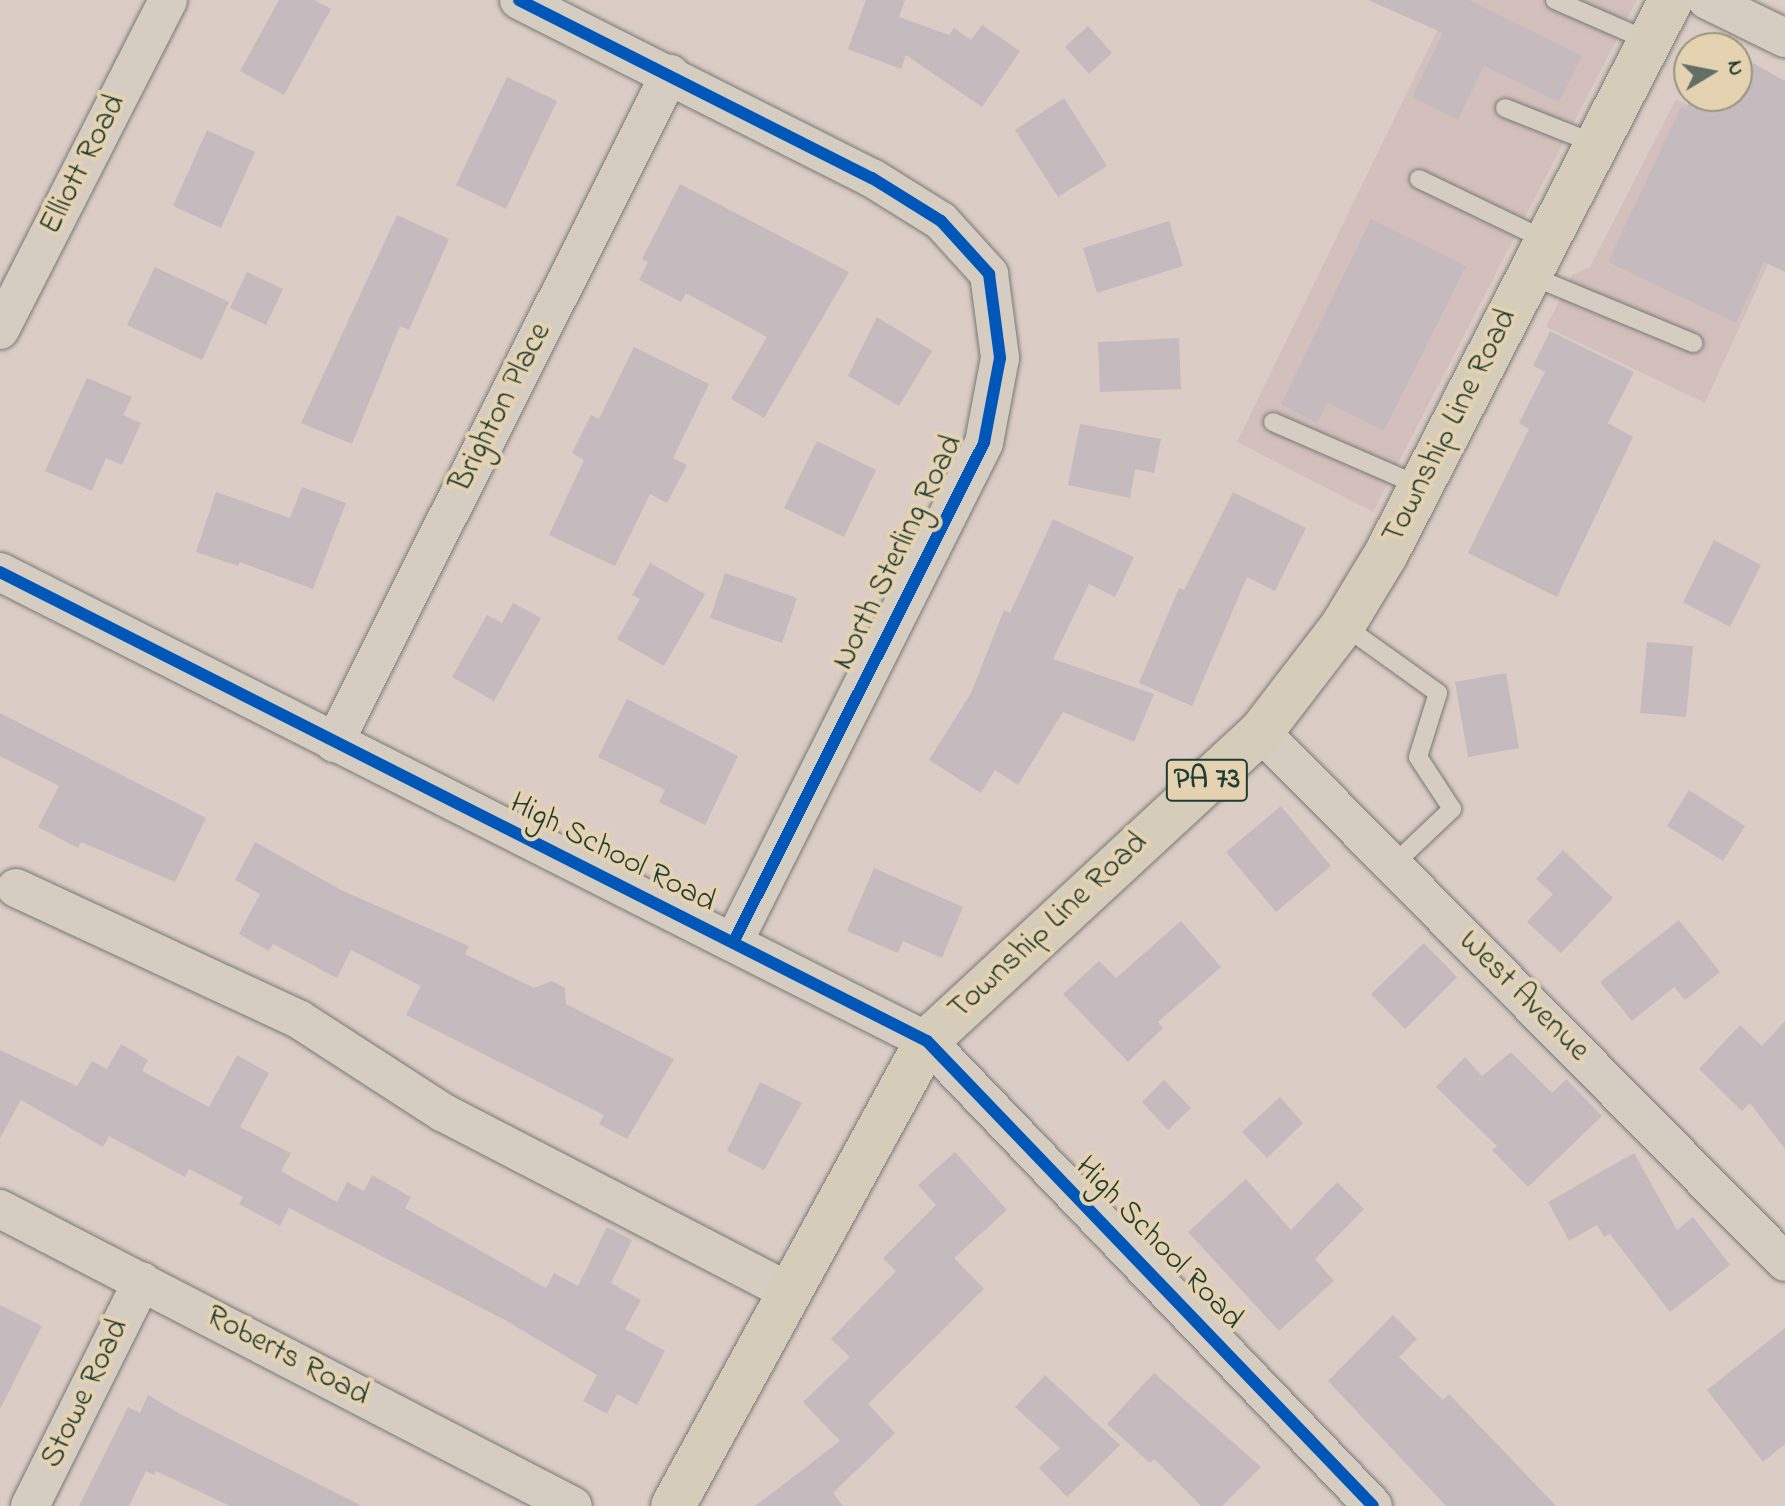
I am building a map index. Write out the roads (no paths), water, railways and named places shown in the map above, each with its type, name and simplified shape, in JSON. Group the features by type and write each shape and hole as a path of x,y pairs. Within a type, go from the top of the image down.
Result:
{"main road":[{"name":"Township Line Road","path":"673,1506 927,1041 1261,732 1343,625 1420,486 1671,0"}],"street":[{"name":"Elliott Road","path":"0,330 168,0"},
{"name":"North Sterling Road","path":"519,0 872,178 941,221 989,274 1000,358 984,443 733,943"},
{"path":"1707,0 1785,38"},
{"name":"Brighton Place","path":"334,743 670,74"},
{"name":"High School Road","path":"0,572 927,1041 1373,1506"},
{"name":"West Avenue","path":"1261,732 1785,1262"},
{"path":"16,888 300,1020 444,1113 790,1292"},
{"name":"Roberts Road","path":"0,1209 573,1506"},
{"name":"Stowe Road","path":"30,1506 142,1281"}],"lane":[{"path":"1555,0 1649,41"},
{"path":"1505,108 1596,144"},
{"path":"1419,179 1538,258 1693,343"},
{"path":"1273,422 1420,486"},
{"path":"1343,625 1438,693 1418,757 1452,809 1393,865"}]}
